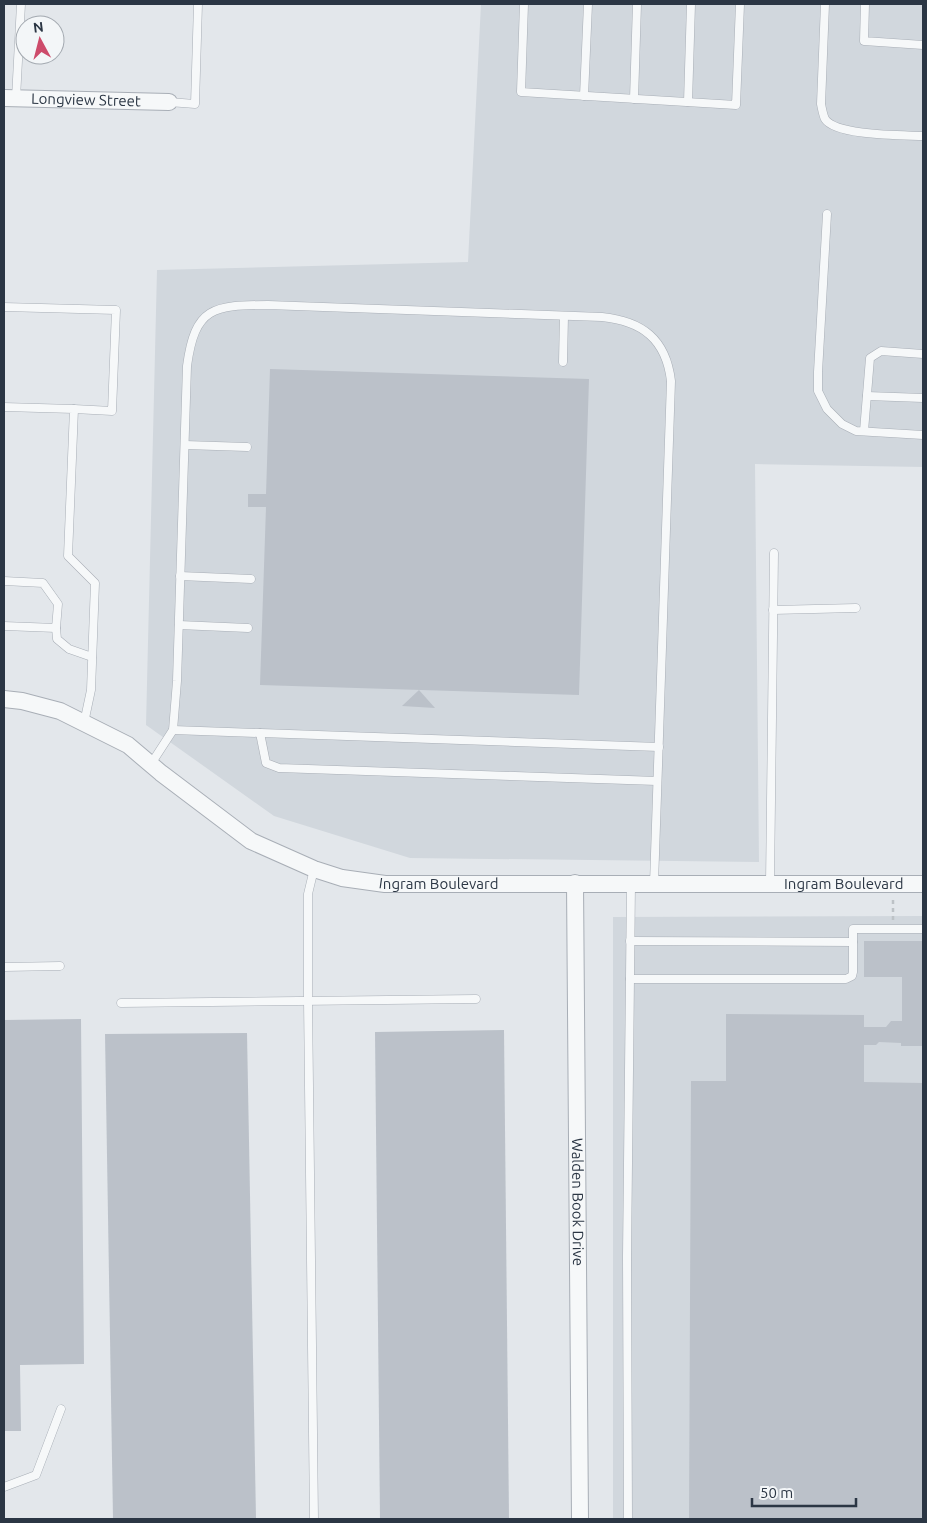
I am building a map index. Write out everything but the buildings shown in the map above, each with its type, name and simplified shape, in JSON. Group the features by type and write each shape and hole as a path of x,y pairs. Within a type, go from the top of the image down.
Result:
{"street":[{"name":"Longview Street","path":"10,98 169,102"},
{"name":"Ingram Boulevard","path":"4,699 22,701 60,710 128,746 251,841 314,870 342,878 385,884 923,884"},
{"name":"Walden Book Drive","path":"575,883 580,1519"}],"lane":[{"path":"10,98 21,4"},
{"path":"169,102 195,104 198,4"},
{"path":"524,4 521,92 736,105 740,4"},
{"path":"584,96 588,4"},
{"path":"634,99 637,4"},
{"path":"688,102 692,4"},
{"path":"825,4 821,104 826,120 837,128 863,132 923,136"},
{"path":"866,4 864,41 923,45"},
{"path":"827,214 818,391 827,409 842,424 856,431 923,435"},
{"path":"151,764 173,730 177,681 187,366 193,334 204,318 211,312 221,308 268,305 612,318 635,324 658,344 663,352 671,382 654,884"},
{"path":"4,307 116,310 112,411 4,407"},
{"path":"563,362 564,316"},
{"path":"864,431 870,358 882,351 923,354"},
{"path":"867,396 923,398"},
{"path":"74,409 68,556 95,583 91,690 84,723"},
{"path":"185,445 247,448"},
{"path":"770,883 774,553"},
{"path":"180,576 251,579"},
{"path":"4,581 43,583 58,604 57,639 69,649 92,657"},
{"path":"773,610 856,608"},
{"path":"179,625 248,628"},
{"path":"4,626 56,628"},
{"path":"173,730 659,746"},
{"path":"260,733 266,763 279,768 657,781"},
{"path":"314,870 308,894 314,1519"},
{"path":"628,1519 627,1256 631,884"},
{"path":"630,979 846,979 852,976 853,972 853,929 923,929"},
{"path":"630,941 852,942"},
{"path":"4,967 60,966"},
{"path":"121,1003 476,1000"},
{"path":"4,1487 36,1475 61,1409"}],"path":[{"path":"893,899 893,920"}],"shaded area":[{"path":"481,4 923,4 923,467 755,464 759,862 410,858 274,816 146,725 157,270 468,262"},
{"path":"923,916 923,1519 613,1519 613,917"}]}
